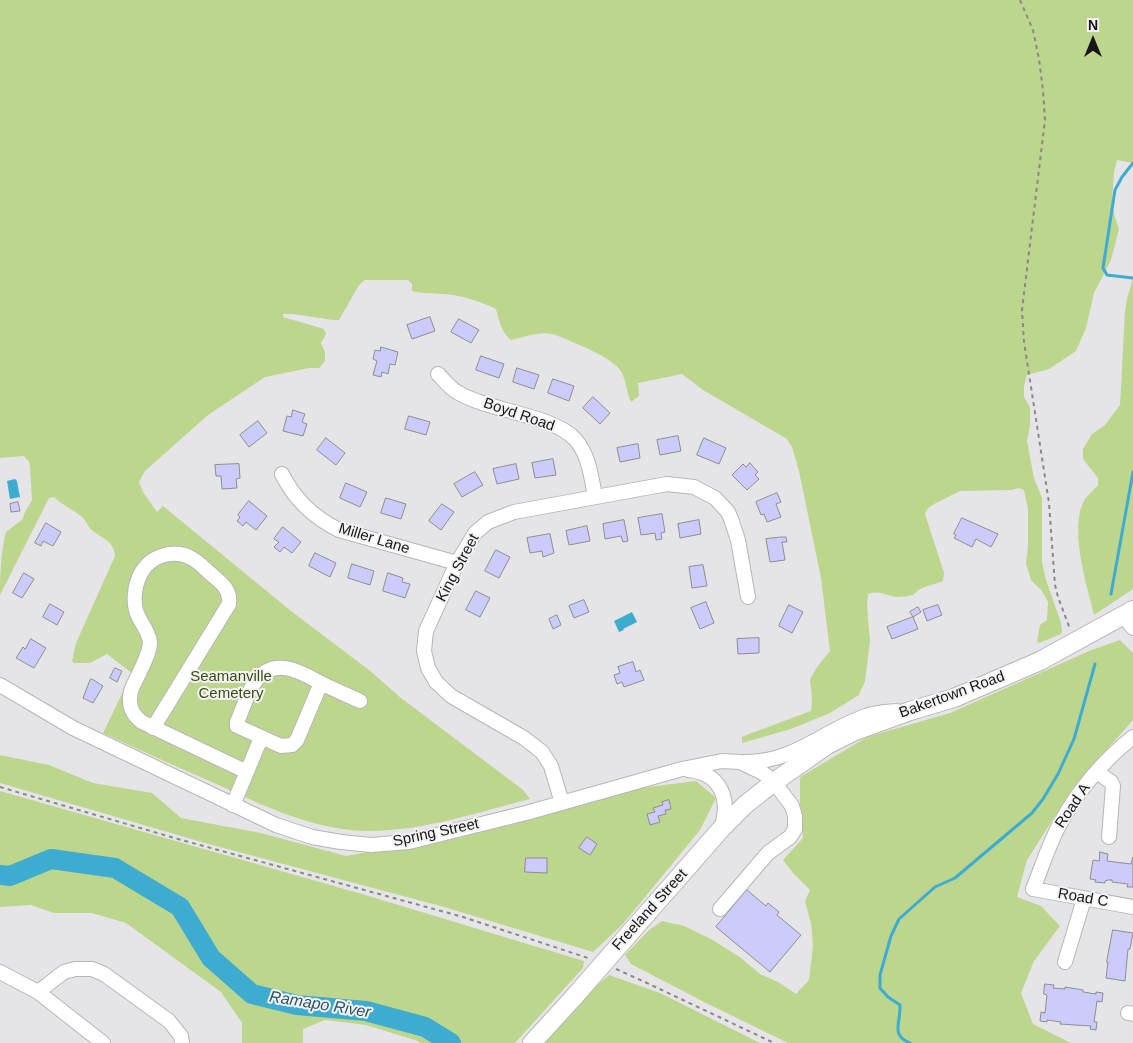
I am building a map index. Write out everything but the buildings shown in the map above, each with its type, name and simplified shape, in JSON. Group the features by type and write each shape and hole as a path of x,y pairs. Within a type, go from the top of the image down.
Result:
{"main road":[{"name":"Bakertown Road","path":"774,782 840,738 910,711 954,698 1040,661 1076,642 1130,618"},
{"name":"Freeland Street","path":"532,1043 721,829 745,805 774,782"}],"street":[{"name":"Boyd Road","path":"438,374 456,392 471,399 561,429 574,438 589,464 595,496"},
{"name":"Miller Lane","path":"282,474 293,493 309,510 328,525 339,530 457,563"},
{"name":"King Street","path":"562,803 551,766 542,752 524,738 451,696 436,682 428,668 424,651 426,631 457,563 475,533 495,518 514,512 666,484 694,487 706,492 728,512 736,529 748,597"},
{"path":"153,728 229,604 230,594 225,586 193,558 178,554 160,556 147,564 140,574 135,594 136,610 149,636 150,644 134,682 129,698 130,704 137,719 153,728 247,772"},
{"path":"321,683 295,743 289,746 281,746 239,728 237,724 258,678 275,668 288,667 302,672 360,701"},
{"name":"Spring Street","path":"0,685 73,728 276,825 312,837 341,842 371,845 409,842 562,803 682,769 722,761 740,762 763,773 774,782 792,806 796,822 794,833 785,842 768,853 720,909"},
{"path":"740,762 766,761 793,753 868,715 910,711"},
{"name":"Road A","path":"1033,889 1060,822 1070,805 1097,772 1133,737"},
{"path":"233,805 261,738"},
{"path":"682,769 706,773 718,785 724,801 724,818 721,829"},
{"path":"1097,772 1111,782 1113,786 1109,837"},
{"name":"Road C","path":"1033,889 1133,907"},
{"path":"1065,962 1084,898"},
{"path":"38,992 64,972 75,969 92,969 104,974 169,1021 181,1036 182,1043"},
{"path":"0,972 38,992 103,1043"}],"path":[{"path":"1020,0 1033,30 1039,59 1045,120 1033,224 1022,297 1024,342 1046,478 1055,585 1076,642"},
{"path":"0,787 178,839 463,917 595,960"},
{"path":"613,968 648,982 774,1043"}],"green space":[{"name":"Seamanville Cemetery","path":"0,0 1133,0 1133,163 1117,160 1114,172 1112,201 1119,229 1111,260 1094,293 1086,328 1076,351 1049,369 1027,375 1024,386 1024,397 1030,407 1030,425 1027,441 1034,478 1042,498 1042,562 1046,580 1061,623 1061,634 1039,643 1037,641 1040,625 1047,620 1048,602 1042,591 1031,580 1026,564 1028,509 1024,490 1019,488 1012,490 960,491 928,508 925,514 944,573 943,581 923,587 913,595 902,597 879,593 868,594 870,642 865,681 859,695 830,713 791,729 742,743 742,737 811,711 810,679 830,651 821,578 799,471 792,447 787,439 703,390 682,374 638,383 639,396 631,402 622,373 618,367 611,361 582,346 550,334 539,334 511,340 499,322 496,309 483,303 457,296 412,291 412,284 408,280 365,280 359,285 339,320 283,314 283,317 324,329 326,334 321,343 325,352 325,361 319,368 309,368 265,377 208,415 145,471 139,482 143,492 157,512 163,506 291,611 369,670 401,698 523,790 530,799 452,820 393,830 352,830 332,827 272,809 103,733 132,673 107,654 90,663 74,663 72,661 76,643 115,556 113,547 104,538 91,530 80,515 54,497 49,498 0,595 1,563 6,532 23,519 32,500 29,462 24,456 0,458"},
{"path":"1133,278 1133,589 1094,615 1080,556 1078,524 1080,511 1085,499 1098,485 1098,478 1083,459 1083,449 1092,434 1105,425 1120,405 1125,311"},
{"path":"1120,640 1133,653 1133,720 1073,788 1027,860 1017,897 1041,906 1060,926 1034,961 1021,993 1033,1024 1071,1043 788,1043 631,964 625,955 649,930 662,921 684,926 711,939 741,958 760,974 778,982 796,994 809,980 813,945 811,924 805,901 810,890 783,860 803,838 800,777 867,737 950,713 1089,651"},
{"path":"0,755 49,765 93,783 152,793 181,818 261,833 346,856 483,831 632,789 696,781 716,798 700,830 622,925 593,952 444,907 205,843 0,783"},
{"path":"0,791 362,894 584,961 583,968 515,1043 420,1043 366,1025 325,1020 303,1029 303,1043 242,1043 242,1023 221,992 126,923 92,913 54,913 31,905 0,907"},
{"path":"609,975 660,993 760,1043 544,1043 595,987"}],"water":[{"path":"15,479 20,497 10,499 7,481"},
{"path":"632,612 637,622 619,632 614,621"}],"waterway":[{"path":"1133,163 1115,190 1103,268 1107,275 1133,278"},
{"path":"1111,594 1133,472"},
{"path":"910,1043 904,1040 898,1032 900,1005 888,997 880,988 880,975 891,936 899,919 935,887 955,878 1032,813 1043,799 1058,774 1074,739 1095,664"},
{"name":"Ramapo River","path":"0,875 10,876 51,859 115,868 180,907 211,958 252,994 297,1005 366,1011 425,1027 451,1043"}]}
